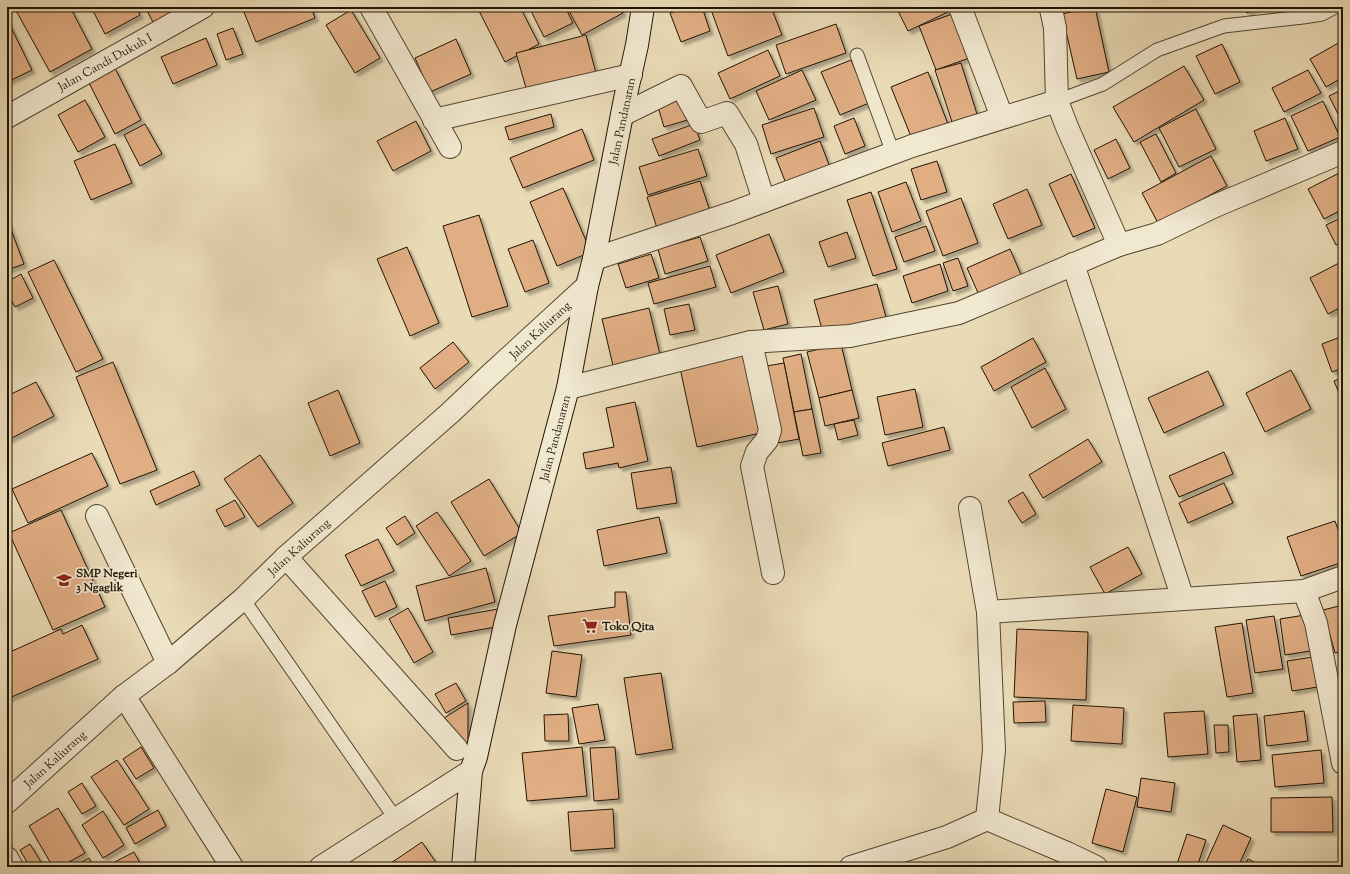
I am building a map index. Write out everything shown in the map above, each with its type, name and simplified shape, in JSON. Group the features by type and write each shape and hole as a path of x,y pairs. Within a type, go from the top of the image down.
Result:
{"street":[{"name":"Jalan Candi Dukuh I","path":"7,117 203,7"},
{"path":"371,7 450,147"},
{"name":"Jalan Pandanaran","path":"463,867 471,771 476,757 505,625 568,388 587,286 594,260 631,75 643,7"},
{"path":"960,7 1002,117"},
{"path":"1050,7 1055,28 1057,101 1119,245"},
{"path":"434,120 631,75"},
{"path":"622,115 681,86 701,122 727,113 746,144 764,200"},
{"path":"594,260 732,213 894,153 1002,117 1057,101"},
{"path":"568,388 751,342 850,336 959,313 1119,245 1158,234 1215,206 1343,152"},
{"path":"1073,264 1183,599"},
{"name":"Jalan Kaliurang","path":"7,802 124,696 168,663 243,599 286,558 450,413 587,286"},
{"path":"751,342 770,430 767,440 756,452 752,466 773,573"},
{"path":"970,508 988,612 994,750 986,819"},
{"path":"97,516 168,663"},
{"path":"286,558 457,749"},
{"path":"988,612 1304,591 1343,577"},
{"path":"1304,591 1316,623 1343,763"},
{"path":"124,696 232,867"},
{"path":"321,867 395,818 471,771"},
{"path":"851,867 947,837 986,819 1067,853 1096,867"},
{"path":"7,858 12,867"}],"lane":[{"path":"1057,101 1103,84 1157,50 1224,26 1322,14 1335,7"},
{"path":"857,55 894,153"},
{"path":"243,599 395,818"}],"building":[{"path":"14,7 70,7 92,49 50,72"},
{"path":"91,7 136,7 140,15 105,34"},
{"path":"145,7 169,7 173,14 154,24"},
{"path":"242,7 311,7 315,18 256,42"},
{"path":"477,7 520,7 539,44 505,62"},
{"path":"529,7 565,7 573,23 544,37"},
{"path":"572,7 620,7 623,13 582,35 568,9"},
{"path":"687,7 702,7 710,31 681,42 670,13"},
{"path":"710,7 771,7 782,35 728,56"},
{"path":"896,7 946,7 948,12 908,31"},
{"path":"1095,7 1109,72 1077,79 1062,14"},
{"path":"1243,7 1257,7 1247,13"},
{"path":"351,10 380,58 355,73 326,25"},
{"path":"955,13 972,57 936,70 919,26"},
{"path":"7,19 32,70 7,82"},
{"path":"836,24 846,53 786,74 776,45"},
{"path":"233,28 243,54 226,60 217,34"},
{"path":"586,35 597,77 528,95 516,53"},
{"path":"206,38 217,65 173,84 161,57"},
{"path":"456,39 471,74 430,92 415,58"},
{"path":"1342,41 1343,77 1326,87 1310,59"},
{"path":"1222,44 1240,82 1215,94 1196,56"},
{"path":"768,50 780,76 730,99 718,73"},
{"path":"851,60 869,103 840,115 821,72"},
{"path":"961,63 977,114 952,122 935,70"},
{"path":"1184,66 1204,100 1134,142 1113,107"},
{"path":"115,68 141,120 115,134 88,81"},
{"path":"802,70 816,100 769,120 756,91"},
{"path":"1308,70 1321,93 1284,112 1272,88"},
{"path":"928,72 948,124 912,139 891,87"},
{"path":"1343,89 1343,124 1329,96"},
{"path":"683,92 691,119 664,127 656,100"},
{"path":"85,100 105,137 78,152 58,115"},
{"path":"1323,101 1340,137 1308,151 1291,116"},
{"path":"814,108 824,137 771,154 762,125"},
{"path":"1196,109 1216,149 1179,167 1159,128"},
{"path":"551,114 554,127 509,140 505,127"},
{"path":"854,118 865,146 845,154 834,126"},
{"path":"1285,118 1298,149 1266,161 1254,131"},
{"path":"416,121 431,151 393,171 377,141"},
{"path":"145,124 162,154 140,166 124,135"},
{"path":"694,124 700,140 659,156 652,139"},
{"path":"582,129 594,160 523,188 510,158"},
{"path":"1156,134 1176,173 1161,182 1140,142"},
{"path":"1116,139 1130,168 1108,179 1094,150"},
{"path":"820,141 831,170 787,186 776,158"},
{"path":"115,144 132,183 91,200 74,161"},
{"path":"698,149 707,176 648,195 639,167"},
{"path":"1211,156 1227,186 1158,223 1142,193"},
{"path":"937,161 947,192 921,200 911,169"},
{"path":"1343,171 1343,209 1324,219 1308,189"},
{"path":"1071,174 1095,228 1073,237 1049,184"},
{"path":"700,181 710,211 657,228 647,197"},
{"path":"906,182 921,221 892,232 878,192"},
{"path":"563,188 591,252 557,266 530,202"},
{"path":"1027,189 1042,225 1008,239 993,204"},
{"path":"871,192 897,269 873,276 847,200"},
{"path":"961,198 978,243 943,256 926,211"},
{"path":"479,215 508,306 472,317 443,226"},
{"path":"1343,217 1343,241 1336,245 1326,225"},
{"path":"7,219 24,264 7,270"},
{"path":"926,226 935,251 904,262 895,237"},
{"path":"847,232 856,258 828,267 819,242"},
{"path":"769,234 784,272 731,293 716,255"},
{"path":"700,237 708,261 665,274 658,249"},
{"path":"533,240 549,283 525,292 508,249"},
{"path":"407,247 439,323 410,336 377,259"},
{"path":"1010,249 1022,277 979,295 967,268"},
{"path":"651,254 659,278 626,288 618,264"},
{"path":"958,258 968,286 953,291 943,263"},
{"path":"54,260 103,359 76,372 28,272"},
{"path":"1343,261 1343,306 1328,314 1310,278"},
{"path":"940,264 948,291 912,303 903,276"},
{"path":"710,266 716,287 654,304 648,283"},
{"path":"21,274 33,298 15,307 7,292 7,282"},
{"path":"877,284 886,317 823,333 814,300"},
{"path":"778,286 788,324 764,330 753,292"},
{"path":"689,304 695,330 670,335 664,309"},
{"path":"649,308 662,363 615,374 602,319"},
{"path":"1343,336 1343,368 1332,372 1322,344"},
{"path":"1033,338 1046,362 994,391 981,367"},
{"path":"453,342 469,362 435,389 420,368"},
{"path":"841,344 852,390 819,398 807,352"},
{"path":"747,353 765,432 697,447 680,368"},
{"path":"801,354 812,409 794,412 783,358"},
{"path":"113,362 157,470 120,484 76,377"},
{"path":"784,363 799,439 777,443 761,367"},
{"path":"1045,368 1066,409 1032,428 1011,387"},
{"path":"1291,370 1311,409 1265,432 1246,393"},
{"path":"1208,371 1224,405 1164,433 1148,398"},
{"path":"1343,377 1343,403 1334,381"},
{"path":"36,382 54,416 8,440 7,396"},
{"path":"915,389 923,427 885,435 877,397"},
{"path":"338,390 360,443 330,456 308,403"},
{"path":"852,390 859,418 825,426 819,398"},
{"path":"635,402 648,461 619,468 618,463 586,469 583,453 614,447 606,408"},
{"path":"812,409 821,453 803,456 794,412"},
{"path":"854,420 858,435 838,440 834,424"},
{"path":"944,427 950,450 888,466 882,443"},
{"path":"1088,439 1102,462 1043,498 1029,475"},
{"path":"1224,452 1233,474 1179,497 1169,476"},
{"path":"92,453 108,486 28,523 12,489"},
{"path":"260,455 293,503 258,527 224,479"},
{"path":"671,467 677,503 637,509 631,473"},
{"path":"194,471 200,485 156,505 150,491"},
{"path":"489,479 522,533 484,556 451,502"},
{"path":"1224,483 1233,503 1188,523 1179,503"},
{"path":"1023,492 1036,514 1022,523 1008,501"},
{"path":"235,500 245,517 225,527 216,510"},
{"path":"61,510 105,607 53,630 9,533"},
{"path":"437,512 471,561 449,576 416,526"},
{"path":"405,516 415,533 397,545 386,528"},
{"path":"659,517 667,553 604,566 597,530"},
{"path":"1335,521 1343,543 1343,562 1301,576 1287,537"},
{"path":"378,539 394,571 361,586 345,555"},
{"path":"1128,547 1142,574 1105,594 1090,567"},
{"path":"486,568 495,602 425,621 416,586"},
{"path":"385,581 397,607 375,617 362,591"},
{"name":"Toko Qita","path":"615,592 626,592 631,635 554,646 548,616 615,607"},
{"path":"1343,605 1343,650 1335,653 1323,610"},
{"path":"408,608 433,652 414,663 389,619"},
{"path":"498,609 501,626 451,635 448,618"},
{"path":"1305,615 1310,651 1285,655 1280,619"},
{"path":"1274,616 1283,669 1255,673 1246,620"},
{"path":"1242,623 1253,693 1227,697 1215,627"},
{"path":"82,625 98,659 7,699 7,659 12,657 10,652 61,629 63,634"},
{"path":"1017,629 1088,632 1086,700 1014,697"},
{"path":"552,651 582,655 576,697 546,693"},
{"path":"1313,657 1318,687 1292,691 1287,661"},
{"path":"661,673 673,749 636,755 624,678"},
{"path":"456,683 466,701 446,713 435,694"},
{"path":"1045,701 1046,722 1014,723 1013,702"},
{"path":"468,703 468,758 444,718"},
{"path":"598,704 605,740 579,744 572,708"},
{"path":"1073,705 1124,708 1122,744 1071,741"},
{"path":"1204,711 1208,754 1168,757 1164,713"},
{"path":"1304,711 1308,741 1267,746 1264,716"},
{"path":"568,714 569,741 545,741 544,715"},
{"path":"1257,714 1261,760 1237,762 1233,716"},
{"path":"1214,725 1228,725 1229,752 1216,753"},
{"path":"141,747 154,768 136,779 123,759"},
{"path":"582,747 587,796 527,801 522,753"},
{"path":"615,747 619,799 594,801 590,748"},
{"path":"1321,750 1324,783 1275,787 1272,755"},
{"path":"117,760 149,809 124,825 91,777"},
{"path":"1141,778 1175,783 1171,812 1137,807"},
{"path":"82,783 96,806 82,814 68,792"},
{"path":"1106,789 1137,797 1123,852 1092,843"},
{"path":"1332,797 1333,832 1271,832 1271,798"},
{"path":"58,808 85,853 60,867 53,867 29,826"},
{"path":"613,809 615,848 571,851 568,812"},
{"path":"158,810 166,826 135,844 126,828"},
{"path":"103,811 124,845 103,858 82,825"},
{"path":"1223,825 1251,838 1238,867 1204,867"},
{"path":"1187,834 1206,840 1197,867 1176,867"},
{"path":"422,842 439,867 385,867"},
{"path":"30,844 44,867 30,867 20,850"},
{"path":"134,852 142,867 105,867"},
{"path":"89,858 94,867 73,867"},
{"path":"1248,859 1264,867 1244,867"},
{"path":"1314,862 1321,867 1311,867"}],"place":[{"name":"SMP Negeri 3 Ngaglik","path":"64,580"},
{"name":"Toko Qita","path":"590,626"}]}
